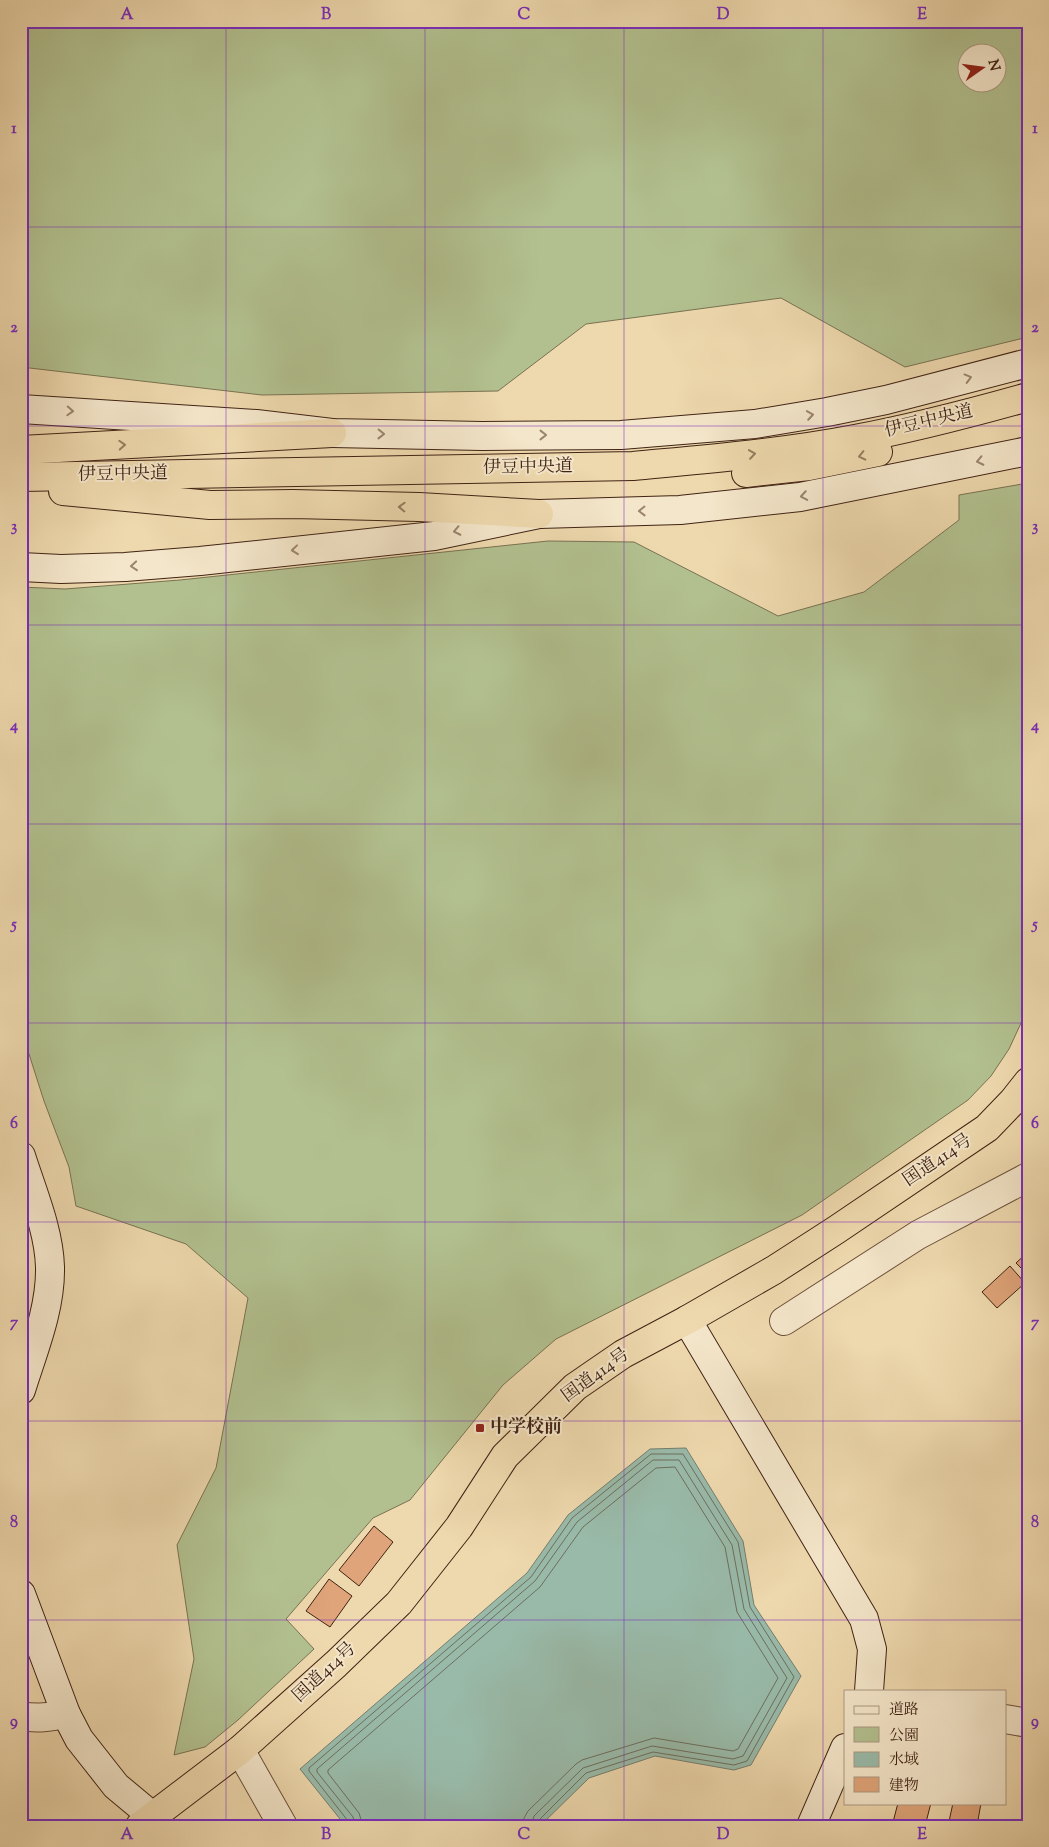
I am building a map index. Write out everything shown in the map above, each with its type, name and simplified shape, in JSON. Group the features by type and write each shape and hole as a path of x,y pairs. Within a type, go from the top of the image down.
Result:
{"highway":[{"name":"伊豆中央道","path":"21,477 633,466 734,457 853,439 948,420 1028,397"},
{"name":"伊豆中央道","path":"21,491 581,484 746,473 842,461 1028,414"},
{"path":"21,450 332,433"},
{"path":"55,490 210,505 419,507 538,514"},
{"name":"国道414号","path":"146,1821 240,1750 336,1664 399,1603 459,1527 505,1456 575,1387 623,1354 774,1270 987,1128 1028,1082"}],"street":[{"path":"21,409 256,424 332,433 482,436 620,435 755,424 826,412 886,400 1028,363"},
{"path":"21,567 61,569 125,567 200,561 434,536 538,514 680,510 800,497 1028,451"},
{"path":"21,1156 48,1246 50,1268 48,1297 21,1390"},
{"path":"784,1321 918,1235 1028,1176"},
{"path":"687,1320 864,1619 872,1649 869,1690"},
{"path":"21,1594 66,1714 79,1739 146,1821"},
{"path":"21,1716 46,1718 66,1714"},
{"path":"1006,1719 1028,1723"},
{"path":"240,1750 283,1826"},
{"path":"811,1826 844,1750"}],"green space":[{"path":"21,21 1028,21 1028,337 905,367 781,298 586,324 498,391 262,395 21,367"},
{"path":"1028,483 1028,1008 1009,1049 991,1076 968,1100 802,1215 556,1339 503,1385 410,1500 373,1518 286,1619 314,1649 238,1720 205,1747 174,1755 194,1659 177,1545 216,1468 248,1298 186,1244 76,1206 69,1167 44,1101 21,1029 21,587 65,589 180,580 548,541 634,542 778,616 864,592 959,520 959,495"}],"water":[{"path":"686,1448 743,1541 754,1605 801,1676 751,1765 734,1770 655,1756 589,1778 540,1826 346,1826 300,1769 527,1573 568,1515 650,1449"}],"building":[{"path":"1028,1252 1028,1265 1023,1270 1016,1263"},
{"path":"1010,1266 1025,1283 997,1308 982,1292"},
{"path":"374,1526 393,1542 359,1586 339,1570"},
{"path":"329,1579 352,1596 330,1627 306,1611"},
{"path":"898,1804 931,1804 925,1826 908,1826 893,1822"},
{"path":"953,1804 981,1804 977,1826 948,1826"}],"place":[{"name":"中学校前","path":"480,1428"}]}
